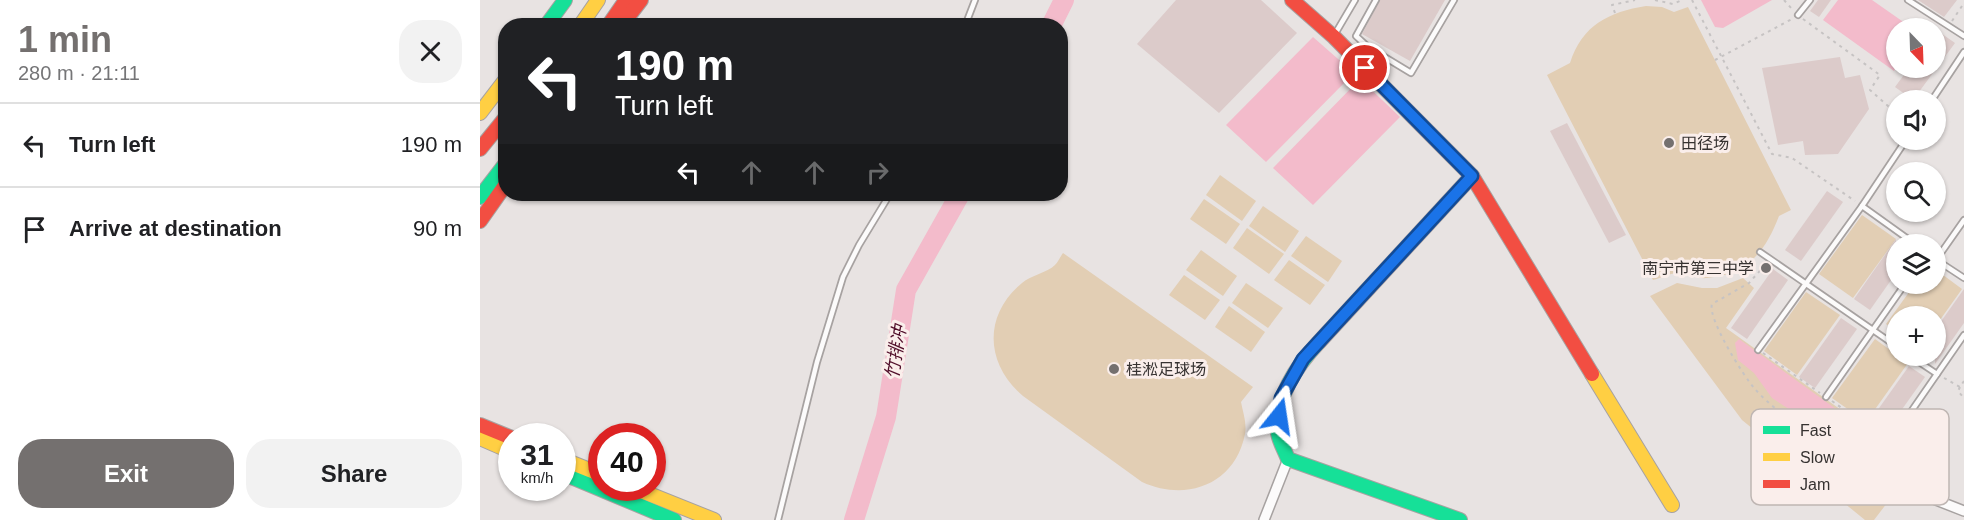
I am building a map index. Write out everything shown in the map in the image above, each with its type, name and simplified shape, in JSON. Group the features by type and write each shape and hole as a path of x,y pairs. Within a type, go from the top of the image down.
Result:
{"main road":[{"path":"552,18 565,0"},
{"path":"586,18 598,0"},
{"path":"614,18 626,0"},
{"path":"627,18 641,0"},
{"path":"1292,0 1334,37 1472,176 1672,505"},
{"path":"480,113 498,90"},
{"path":"480,149 498,127"},
{"path":"480,197 498,173"},
{"path":"1460,520 1288,459 1278,433 1281,398 1303,359 1472,176"},
{"path":"480,220 498,195"},
{"path":"480,425 498,432"},
{"path":"480,438 498,446"},
{"path":"576,479 674,520"},
{"path":"666,501 714,520"}],"street":[{"path":"1264,520 1288,459"},
{"path":"1949,505 1964,511"}],"lane":[{"path":"968,18 975,0"},
{"path":"1334,37 1354,0"},
{"path":"1376,0 1356,36 1368,47 1411,73 1454,0"},
{"path":"1798,15 1810,0"},
{"path":"1908,0 1964,36"},
{"path":"1939,90 1964,52"},
{"path":"1758,350 1862,206 1899,150"},
{"path":"778,520 818,362 843,277 886,201"},
{"path":"1862,206 1901,234"},
{"path":"1946,245 1964,220"},
{"path":"1760,252 1886,338"},
{"path":"1946,266 1964,278"},
{"path":"1826,397 1898,294"},
{"path":"1912,409 1964,335"},
{"path":"1924,366 1936,374"}],"path":[{"path":"1615,13 1612,5 1635,0"},
{"path":"1655,0 1673,4 1682,0"},
{"path":"1692,0 1772,154 1792,158 1862,206"},
{"path":"1784,0 1798,15 1880,75 1870,90 1886,104"},
{"path":"1948,26 1964,3"},
{"path":"1715,60 1788,21"},
{"path":"1769,259 1749,284 1712,304 1710,308 1716,325 1738,366 1755,390 1778,409"},
{"path":"1758,350 1843,409"},
{"path":"1936,374 1960,387"},
{"path":"1964,381 1958,391 1964,398"}],"shaded area":[{"path":"1701,0 1772,0 1723,28 1715,27"},
{"path":"1838,0 1872,0 1898,18 1886,18 1886,65 1823,20"},
{"name":"田径场","path":"1646,6 1662,7 1674,12 1688,7 1791,210 1779,216 1768,240 1753,259 1734,272 1721,276 1703,278 1677,273 1653,280 1547,75 1570,63 1582,39 1599,22 1620,12"},
{"path":"1313,37 1354,73 1266,162 1226,125"},
{"path":"1360,79 1400,117 1313,205 1273,168"},
{"path":"1220,175 1256,201 1242,221 1206,195"},
{"path":"1204,199 1240,224 1226,244 1190,219"},
{"path":"1263,206 1299,231 1285,252 1249,226"},
{"path":"1862,215 1889,234 1886,234 1886,253 1853,298 1819,274"},
{"path":"1247,228 1284,254 1269,274 1233,248"},
{"path":"1306,236 1342,261 1328,282 1291,256"},
{"path":"1201,250 1237,276 1223,296 1186,270"},
{"name":"桂淞足球场","path":"1063,253 1253,387 1241,402 1245,434 1240,452 1220,477 1206,485 1191,489 1159,488 1142,482 1023,396 1010,383 996,355 995,324 1000,310 1009,296 1022,283 1052,268"},
{"path":"1289,260 1325,285 1310,305 1274,280"},
{"path":"1184,275 1220,300 1205,320 1169,295"},
{"path":"1946,277 1962,289 1946,312 1946,306 1899,306 1908,294 1946,294"},
{"path":"1743,278 1754,288 1726,328 1840,409 1751,409 1751,427 1742,420 1650,296 1677,283 1702,288 1717,288"},
{"path":"1246,283 1283,308 1268,328 1232,303"},
{"path":"1806,292 1840,315 1797,375 1764,351"},
{"path":"1229,306 1265,332 1251,352 1215,327"},
{"path":"1739,339 1836,409 1789,409 1772,398 1754,373 1738,360 1735,343"},
{"path":"1875,339 1886,347 1886,366 1906,366 1875,409 1848,409 1832,398"},
{"path":"1847,505 1886,505 1874,520 1865,520"}],"building":[{"path":"1176,0 1261,0 1297,33 1219,113 1137,44"},
{"path":"1380,0 1445,0 1410,61 1362,34"},
{"path":"1818,0 1831,0 1819,17 1810,11"},
{"path":"1918,0 1957,0 1944,17"},
{"path":"1946,37 1955,43 1946,55"},
{"path":"1840,57 1845,78 1860,75 1869,109 1838,154 1805,155 1803,141 1778,145 1762,68"},
{"path":"1902,78 1929,78 1920,90 1899,90 1895,87"},
{"path":"1567,123 1626,235 1609,243 1550,131"},
{"path":"1827,191 1843,202 1801,261 1785,250"},
{"path":"1886,253 1886,287 1870,310 1854,299"},
{"path":"1773,269 1788,280 1747,339 1731,328"},
{"path":"1964,289 1964,323 1946,348 1946,314"},
{"path":"1841,318 1857,329 1815,388 1799,377"},
{"path":"1909,366 1925,377 1902,409 1878,409"}],"waterway":[{"name":"竹排冲","path":"1055,18 1064,0"},
{"name":"竹排冲","path":"854,520 886,417 906,290 956,201"}],"traffic: fast":[{"path":"552,18 565,0"},
{"path":"480,197 498,173"},
{"path":"1319,342 1295,372 1283,395 1278,433 1288,459 1460,520"},
{"path":"576,479 674,520"}],"traffic: slow":[{"path":"586,18 598,0"},
{"path":"480,113 498,89"},
{"path":"1592,374 1672,505"},
{"path":"480,438 498,446"},
{"path":"576,465 588,469"},
{"path":"666,501 714,520"}],"traffic: jam":[{"path":"614,18 626,0"},
{"path":"627,18 641,0"},
{"path":"1292,0 1334,37 1472,176 1592,374"},
{"path":"480,149 498,127"},
{"path":"1319,342 1472,176"},
{"path":"480,221 498,195"},
{"path":"480,425 498,432"}],"place":[{"name":"田径场","path":"1669,143"},
{"name":"南宁市第三中学","path":"1766,268"},
{"name":"桂淞足球场","path":"1114,369"}],"route":[{"path":"1279,416 1281,398 1303,359 1472,176 1365,68"}]}
